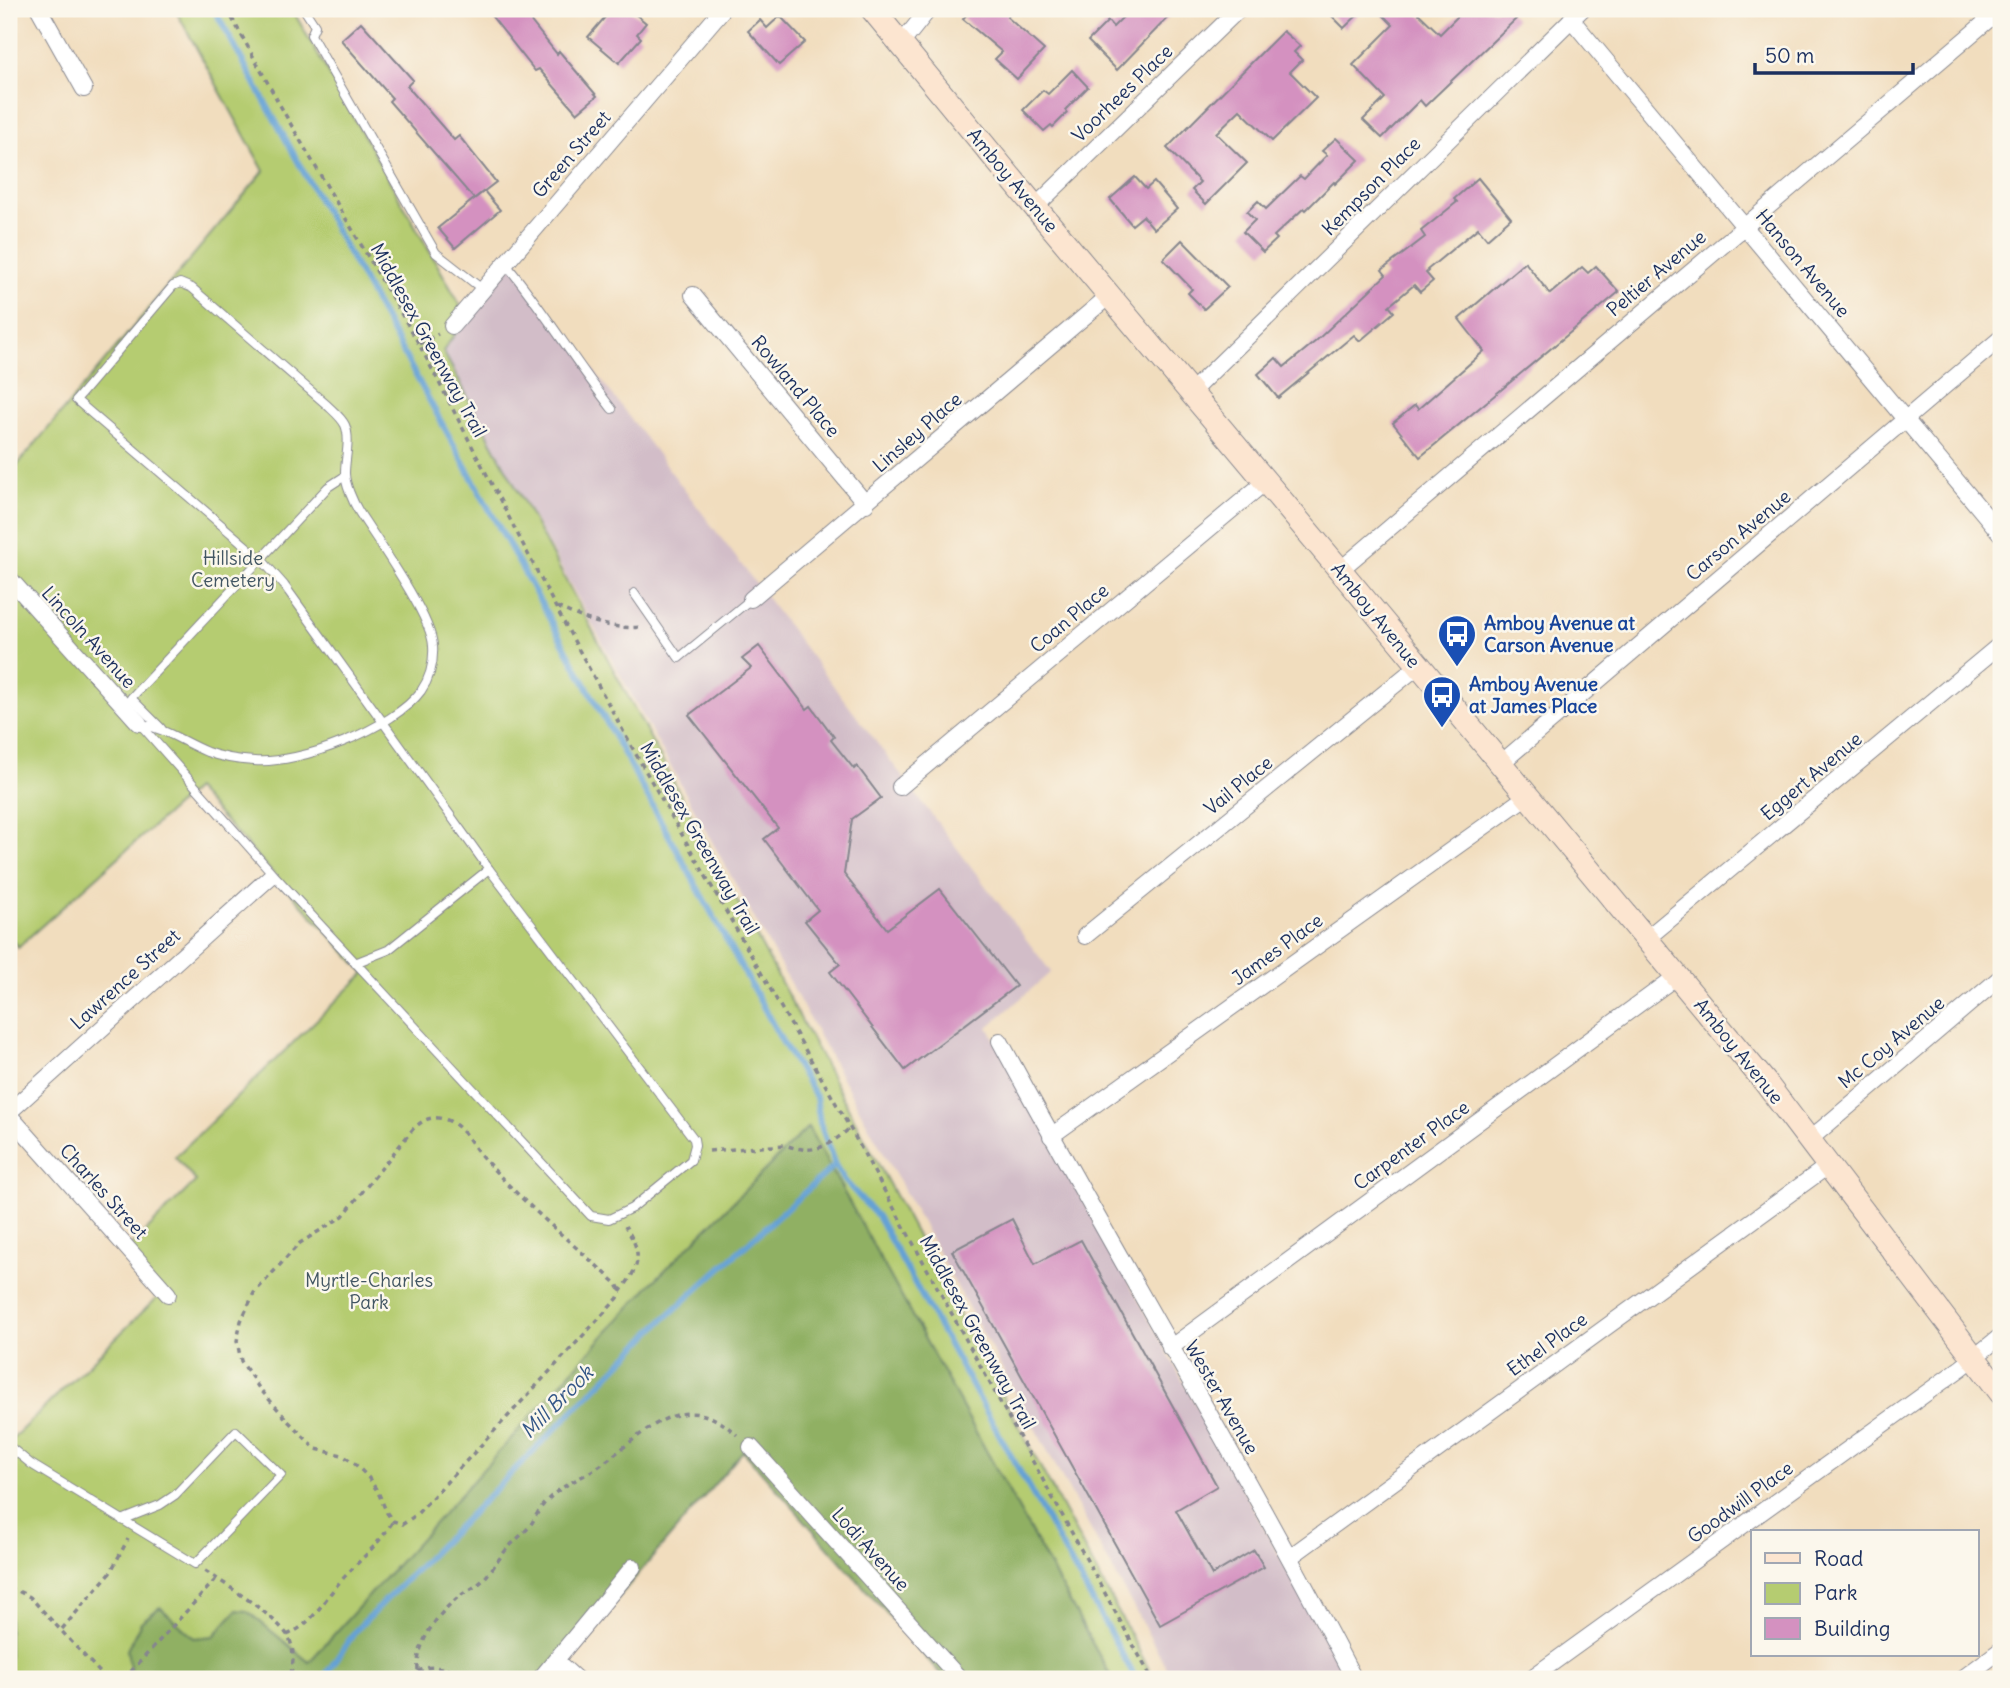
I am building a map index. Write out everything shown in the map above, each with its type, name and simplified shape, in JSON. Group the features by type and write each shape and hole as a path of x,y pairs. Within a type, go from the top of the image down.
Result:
{"street":[{"path":"39,9 85,89"},
{"name":"Green Street","path":"452,326 723,9"},
{"name":"Amboy Avenue","path":"872,9 1765,1082 2001,1393"},
{"path":"901,44 929,9"},
{"name":"Voorhees Place","path":"1035,207 1239,9"},
{"name":"Peltier Avenue","path":"1340,570 2001,9"},
{"name":"Hanson Avenue","path":"1576,14 1744,225 2001,534"},
{"name":"Kempson Place","path":"1190,393 1576,14"},
{"name":"Rowland Place","path":"693,295 866,504"},
{"name":"Linsley Place","path":"751,600 1110,295"},
{"name":"Carson Avenue","path":"1500,764 2001,338"},
{"name":"Coan Place","path":"900,787 1265,482"},
{"name":"Lincoln Avenue","path":"9,578 139,723"},
{"name":"Eggert Avenue","path":"1646,939 2001,644"},
{"name":"Vail Place","path":"1085,936 1418,667"},
{"name":"James Place","path":"1051,1136 1527,796"},
{"name":"Lawrence Street","path":"9,1114 270,877"},
{"name":"Carpenter Place","path":"1170,1348 1677,976"},
{"name":"Mc Coy Avenue","path":"1809,1140 2001,977"},
{"name":"Wester Avenue","path":"1000,1041 1170,1348 1290,1557 1354,1679"},
{"name":"Charles Street","path":"9,1114 168,1294"},
{"name":"Ethel Place","path":"1290,1557 1829,1165"},
{"name":"Goodwill Place","path":"1530,1679 1975,1358 2001,1336"},
{"name":"Lodi Avenue","path":"751,1447 960,1679"},
{"path":"540,1679 633,1567"},
{"path":"1962,1679 1999,1656"},
{"path":"555,1661 576,1679"}],"lane":[{"path":"304,9 315,26 311,35 436,253 482,289"},
{"path":"505,263 612,410"},
{"path":"139,723 162,728 209,753 255,761 291,758 357,737 384,723 419,694 428,680 433,664 433,644 427,622 356,507 345,476 345,425 339,416 192,288 180,283 173,286 76,400 261,559 284,585 384,723 489,869 694,1139 694,1152 685,1165 617,1217 603,1220 587,1213 355,963 139,723"},
{"path":"162,728 131,698 328,487 345,476"},
{"path":"634,593 679,658 751,600"},
{"path":"355,963 388,950 489,869"},
{"path":"9,1446 31,1464 133,1527 195,1564 281,1475 236,1431 175,1495 151,1509 122,1520"}],"path":[{"name":"Middlesex Greenway Trail","path":"227,9 419,344 555,606 633,749 850,1128 1152,1679"},
{"path":"419,344 433,337"},
{"path":"555,606 596,624 624,629 657,626"},
{"path":"617,1217 626,1227 639,1255 618,1298 416,1515 403,1524 393,1521 368,1477 342,1455 316,1449 259,1388 241,1361 237,1341 240,1321 254,1293 300,1243 343,1216 414,1129 422,1121 432,1117 458,1126 498,1172 617,1284 620,1290"},
{"path":"694,1152 785,1145 796,1149 815,1150 850,1128"},
{"path":"418,1670 417,1657 422,1642 439,1617 456,1599 482,1581 530,1525 543,1505 567,1483 591,1471 650,1428 674,1416 695,1412 709,1417 731,1429 751,1447"},
{"path":"287,1635 311,1620 340,1582 383,1538 393,1521"},
{"path":"62,1629 110,1573 133,1527"},
{"path":"195,1564 251,1602 287,1635 293,1650 291,1679"},
{"path":"124,1679 217,1578"},
{"path":"9,1591 18,1591 30,1597 106,1679"},
{"path":"411,1679 418,1670 428,1666 473,1679"}],"shaded area":[{"path":"513,264 1051,972 988,1027 1347,1679 1173,1679 442,351 467,317"}],"green space":[{"path":"175,9 292,9 467,317 443,351 1154,1679 1112,1679 808,1128 304,1679 9,1679 9,1442 161,1294 123,1254 196,1181 175,1157 365,973 195,789 18,947 9,937 9,475 264,171"},
{"path":"808,1127 1112,1679 945,1679 743,1451 549,1679 132,1679 127,1650 141,1622 160,1607 194,1638 214,1636 237,1610 247,1611 309,1662 647,1288"}],"building":[{"path":"486,9 521,9 557,54 559,51 597,96 577,113 539,69 535,71"},
{"path":"612,9 629,9 646,23 637,34 641,38 619,63 588,37"},
{"path":"971,9 1014,9 1007,17 1044,50 1017,79 995,59 1002,52 963,19"},
{"path":"1131,9 1176,9 1117,70 1088,41 1108,21 1113,27"},
{"path":"1325,9 1364,9 1344,28"},
{"path":"1377,9 1414,9 1440,34 1465,9 1506,9 1516,19 1425,106 1420,100 1382,138 1363,120 1385,98 1353,65 1393,25"},
{"path":"780,16 805,42 779,65 748,31 760,20 767,28"},
{"path":"361,22 413,80 407,86 454,140 459,136 496,182 474,199 389,101 392,98 341,40"},
{"path":"1283,31 1300,46 1294,52 1302,60 1290,72 1316,98 1272,141 1240,110 1216,133 1247,163 1206,204 1192,190 1200,182 1167,148"},
{"path":"1072,70 1088,87 1065,110 1067,113 1053,127 1051,125 1044,131 1023,110 1043,90 1048,94"},
{"path":"1336,138 1359,160 1274,236 1277,239 1263,252 1243,232 1255,220 1247,212 1258,201 1266,209 1300,176 1304,179 1327,155 1322,151"},
{"path":"1135,177 1146,189 1154,182 1177,209 1154,229 1143,216 1132,225 1110,199"},
{"path":"1478,178 1511,218 1487,239 1478,228 1427,270 1426,273 1433,281 1420,292 1414,285 1389,306 1394,312 1360,341 1354,335 1278,398 1258,374 1276,358 1284,367 1316,341 1386,275 1382,270 1425,237 1421,231 1457,202 1454,199"},
{"path":"484,191 500,210 455,248 438,228"},
{"path":"1182,240 1228,287 1204,309 1188,293 1192,289 1163,259"},
{"path":"1525,262 1550,294 1582,267 1588,273 1596,266 1619,292 1420,457 1393,423 1415,405 1418,409 1484,351 1459,319"},
{"path":"759,646 807,709 811,706 834,737 831,740 854,769 857,766 881,798 852,819 844,874 887,929 940,889 1016,986 905,1070 830,972 840,964 805,921 818,910 764,839 778,828 689,715 751,668 742,659"},
{"path":"1012,1219 1035,1264 1081,1240 1217,1486 1176,1510 1212,1575 1254,1550 1264,1567 1160,1625 952,1251"}],"waterway":[{"path":"214,9 783,1043 816,1097 820,1123 835,1165 845,1181 877,1216 1136,1679"},
{"name":"Mill Brook","path":"323,1679 356,1630 665,1318 835,1165"}],"place":[{"name":"Amboy Avenue at Carson Avenue","path":"1457,668"},
{"name":"Amboy Avenue at James Place","path":"1442,729"}],"park label":[{"name":"Hillside Cemetery","path":"233,569"},
{"name":"Myrtle-Charles Park","path":"369,1291"}]}
